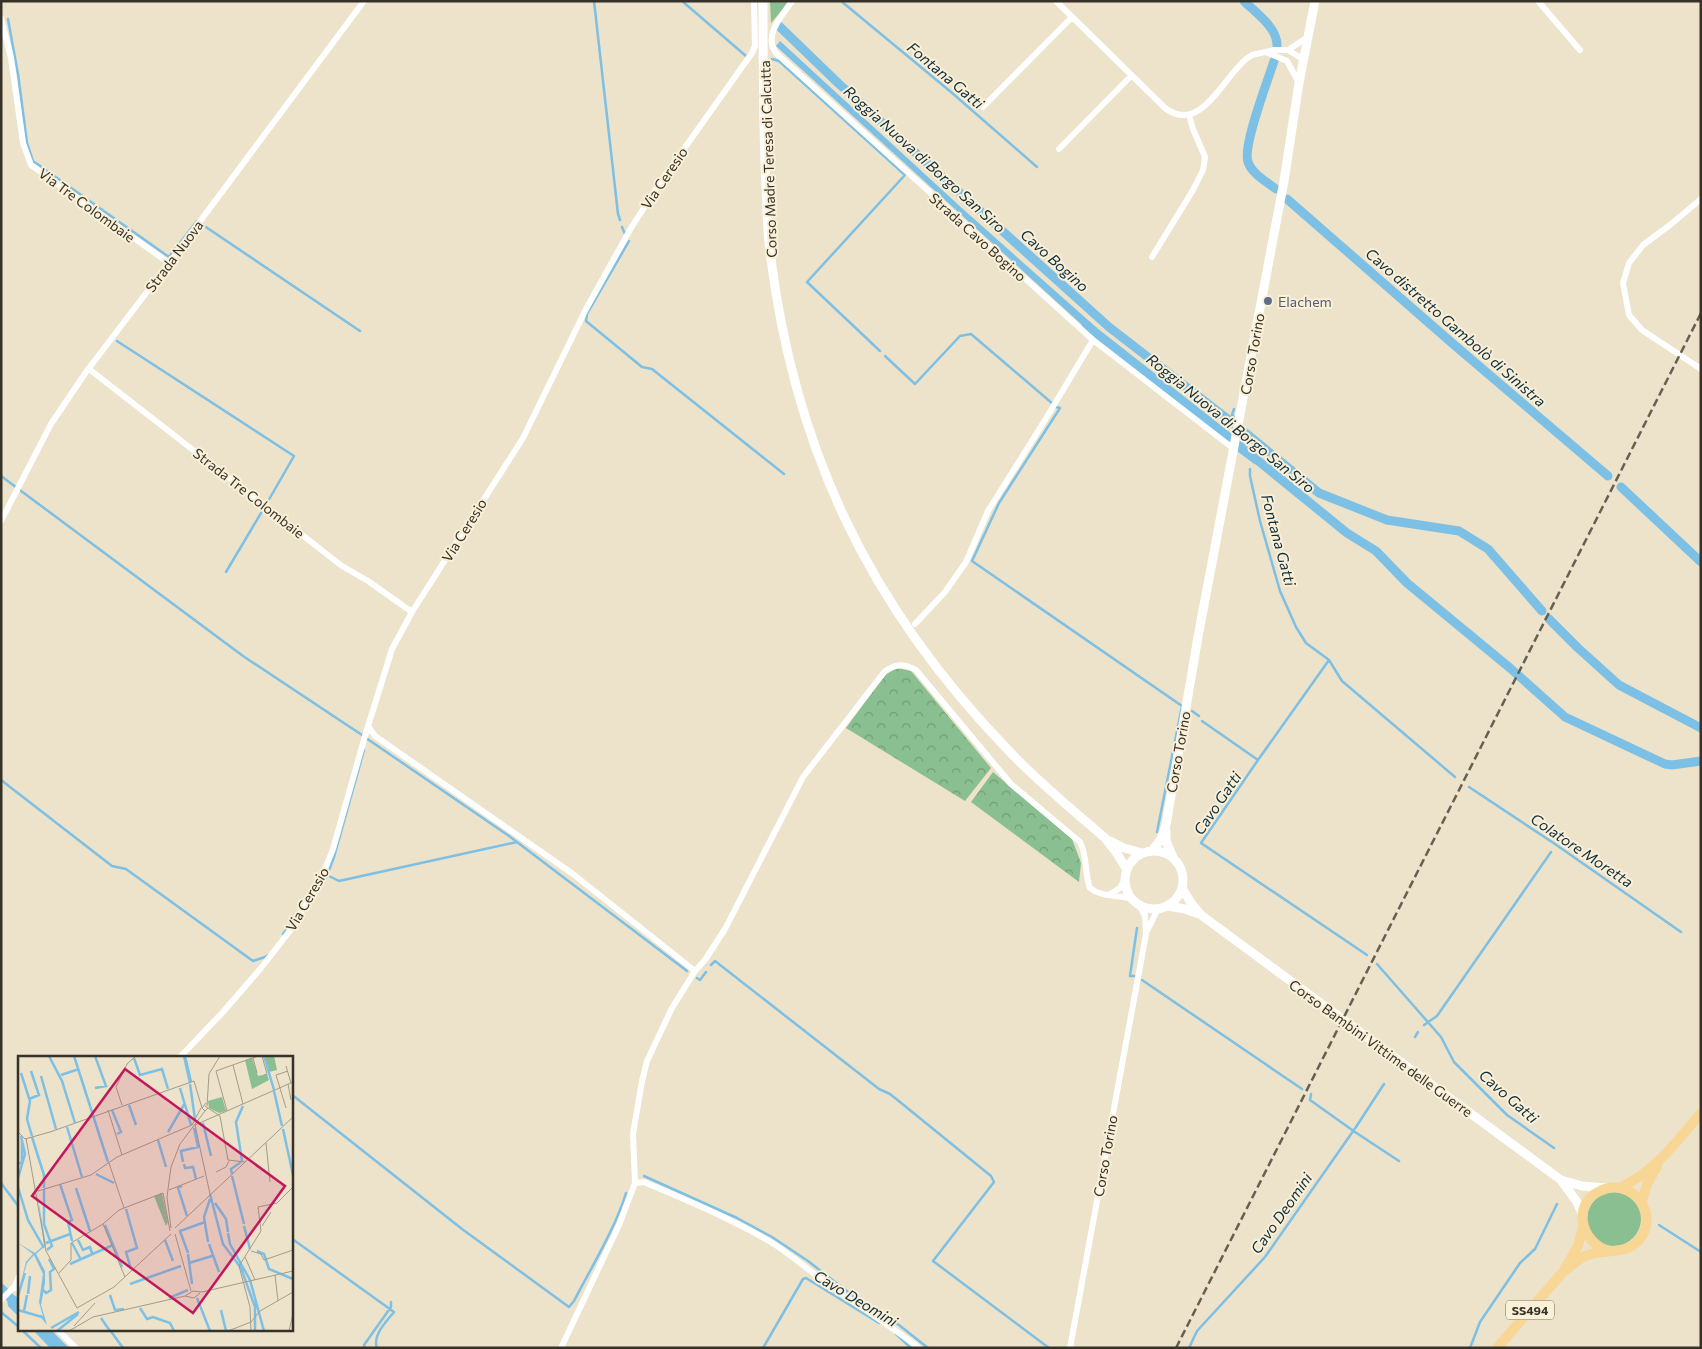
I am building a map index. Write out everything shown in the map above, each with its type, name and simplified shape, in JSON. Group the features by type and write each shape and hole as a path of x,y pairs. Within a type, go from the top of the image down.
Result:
{"main road":[{"name":"Corso Madre Teresa di Calcutta","path":"763,1 764,149 768,232 779,314 787,355 798,395 814,446 834,497 851,533 887,597 943,677 975,716 1012,754 1105,838"},
{"name":"Corso Torino","path":"1173,857 1166,841 1166,825 1200,628 1284,181 1299,83 1315,1"},
{"name":"Corso Torino","path":"1147,852 1161,839 1166,825"},
{"path":"1105,838 1124,848 1147,852 1163,852 1173,857 1182,871 1182,888 1177,898 1168,906 1158,909 1148,909 1139,905 1132,899 1127,890 1126,874 1116,852 1105,838"},
{"path":"1126,874 1133,860 1147,852"},
{"path":"1182,888 1201,915"},
{"path":"1168,906 1201,915"},
{"name":"Corso Bambini Vittime delle Guerre","path":"1201,915 1561,1180 1577,1202 1583,1215"},
{"path":"1619,1188 1639,1178 1661,1159 1701,1113"},
{"path":"1642,1202 1647,1184 1661,1159"},
{"name":"Corso Bambini Vittime delle Guerre","path":"1561,1180 1582,1186 1607,1188"},
{"path":"1607,1188 1619,1188 1632,1192 1642,1202 1647,1219 1642,1236 1628,1248 1622,1251 1609,1251 1592,1243 1586,1234 1583,1227 1584,1208 1591,1198 1600,1191 1607,1188"},
{"name":"SS494","path":"1564,1272 1578,1246 1583,1227"},
{"name":"SS494","path":"1497,1348 1564,1272 1586,1256 1609,1251"}],"street":[{"name":"Strada Nuova","path":"1,521 51,424 86,372 364,1"},
{"name":"Via Ceresio","path":"181,1056 223,1012 261,968 292,928 322,879 392,648 412,612 522,438 586,309 632,228 665,176 752,53 754,46 754,1"},
{"name":"Strada Cavo Bogino","path":"792,1 772,30 773,48 776,52 1093,340 1234,448"},
{"path":"1056,1 1170,112 1184,116 1201,111 1246,59 1252,55 1268,53 1274,50 1288,50 1304,60"},
{"path":"1538,1 1580,50"},
{"path":"983,107 1072,17"},
{"name":"Via Tre Colombaie","path":"1,18 11,58 23,143 30,165 169,263"},
{"path":"1288,50 1308,36"},
{"path":"1268,53 1287,61 1304,60"},
{"path":"1287,61 1299,83"},
{"path":"1059,150 1131,76"},
{"path":"1152,257 1203,170 1205,157 1189,115"},
{"path":"1701,199 1643,245 1629,263 1623,282 1630,315 1642,330 1701,369"},
{"path":"915,624 945,592 966,562 988,511 1046,420 1093,340"},
{"name":"Strada Tre Colombaie","path":"89,369 342,566 368,580 412,612"},
{"path":"561,1348 618,1225 635,1183 634,1134 637,1102 647,1061 672,1008 695,971 725,929 803,777 885,671 900,664 908,665 916,670 1011,784 1080,842 1086,856 1086,874 1090,888 1100,894 1110,894 1132,899"},
{"path":"368,726 375,736 573,874 695,971"},
{"path":"1110,894 1120,888 1126,874"},
{"name":"Corso Torino","path":"1070,1348 1146,934 1145,916 1139,905"},
{"name":"Corso Torino","path":"1146,934 1158,909"},
{"path":"635,1183 644,1182 656,1187 771,1242 830,1286 897,1330 919,1348"},
{"path":"5,1296 17,1288"},
{"path":"60,1332 76,1348"}],"green space":[{"path":"770,1 790,1 771,23"},
{"path":"897,668 911,671 991,768 965,801 846,728 885,675"},
{"path":"993,772 1072,839 1081,863 1079,882 971,802"},
{"path":"1614,1192 1624,1194 1633,1200 1639,1209 1641,1219 1639,1229 1633,1238 1624,1244 1614,1246 1604,1244 1595,1238 1589,1229 1587,1219 1589,1209 1595,1200 1604,1194"}],"water":[{"path":"780,41 964,210 1097,328 1092,334 776,46"},
{"path":"12,1294 18,1297 18,1316 8,1306 7,1299"},
{"path":"35,1332 53,1332 69,1348 50,1348"}],"waterway":[{"path":"594,1 620,220"},
{"path":"682,1 746,56"},
{"name":"Fontana Gatti","path":"841,1 951,92 1037,167"},
{"name":"Cavo distretto Gambolò di Sinistra","path":"1244,1 1270,27 1274,33 1277,46"},
{"path":"8,19 18,74 27,143 33,161 169,257 197,221 360,331"},
{"name":"Cavo Bogino","path":"778,25 838,83 1109,327 1234,424"},
{"path":"772,59 779,61 905,175 807,282 880,351"},
{"name":"Cavo distretto Gambolò di Sinistra","path":"1274,61 1252,128 1247,154 1248,162 1253,170 1276,189"},
{"name":"Cavo distretto Gambolò di Sinistra","path":"1287,199 1608,476"},
{"path":"622,227 625,234"},
{"path":"629,241 587,314 586,321 642,367 652,369 784,474"},
{"name":"Roggia Nuova di Borgo San Siro","path":"1086,325 1347,533 1376,551 1407,583 1510,668 1565,717 1665,764 1672,765 1701,761"},
{"path":"885,356 915,384 960,336 971,334 1053,404"},
{"path":"117,341 294,456 267,503"},
{"path":"1056,407 1060,408 999,503 972,561 1182,706 1157,832"},
{"name":"Fontana Gatti","path":"1234,409 1232,415 1236,419"},
{"name":"Cavo Bogino","path":"1243,431 1319,493 1387,520 1459,531 1488,549 1542,611"},
{"name":"Fontana Gatti","path":"1239,451 1255,463"},
{"name":"Fontana Gatti","path":"1250,469 1260,521 1280,591 1296,627 1306,643 1329,660 1342,681 1455,777"},
{"path":"1,476 243,656 362,735"},
{"name":"Cavo distretto Gambolò di Sinistra","path":"1621,487 1701,562"},
{"path":"226,572 264,508"},
{"name":"Cavo Bogino","path":"1549,619 1619,685 1701,728"},
{"name":"Cavo Gatti","path":"1329,660 1201,843 1367,955"},
{"path":"1192,711 1199,716"},
{"path":"1202,721 1258,760"},
{"path":"366,740 366,738 509,836 687,971"},
{"path":"326,878 334,857 364,750"},
{"path":"1,780 112,866 126,869 253,961 268,955"},
{"name":"Colatore Moretta","path":"1469,787 1555,844 1681,932"},
{"path":"327,875 339,881 517,842"},
{"name":"Cavo Deomini","path":"1424,1025 1437,1016 1551,852"},
{"path":"283,934 293,921"},
{"path":"1135,976 1130,976 1137,928"},
{"path":"711,965 715,961 879,1089 890,1094 991,1176 994,1182 933,1261 1049,1348"},
{"name":"Cavo Gatti","path":"1377,964 1441,1037 1454,1062 1507,1115 1554,1148"},
{"path":"697,978 700,980 706,972"},
{"path":"1142,980 1302,1089"},
{"name":"Cavo Deomini","path":"1415,1037 1418,1032"},
{"name":"Cavo Deomini","path":"1189,1348 1197,1331 1265,1257 1384,1084"},
{"name":"Cavo Deomini","path":"1311,1094 1310,1100 1399,1161"},
{"path":"292,1095 462,1229 569,1307 610,1233 626,1193"},
{"path":"644,1176 737,1218 772,1237 808,1261 853,1296 899,1325 928,1348"},
{"name":"Cavo Deomini","path":"1,1183 18,1206"},
{"name":"Cavo Gatti","path":"1470,1348 1480,1322 1520,1263 1535,1249 1557,1204"},
{"path":"1659,1225 1701,1252"},
{"path":"292,1239 394,1312 378,1333 377,1348"},
{"name":"Cavo Deomini","path":"763,1348 803,1279 806,1278 879,1323"},
{"path":"1,1288 18,1306"},
{"path":"365,1348 364,1345 391,1307 391,1302"},
{"path":"1,1312 18,1326"},
{"path":"24,1332 41,1348"},
{"name":"Cavo Deomini","path":"111,1332 123,1348"},
{"name":"Cavo Deomini","path":"896,1334 911,1348"}],"railway":[{"path":"1176,1348 1701,313"}],"place":[{"name":"Elachem","path":"1268,301"}]}
